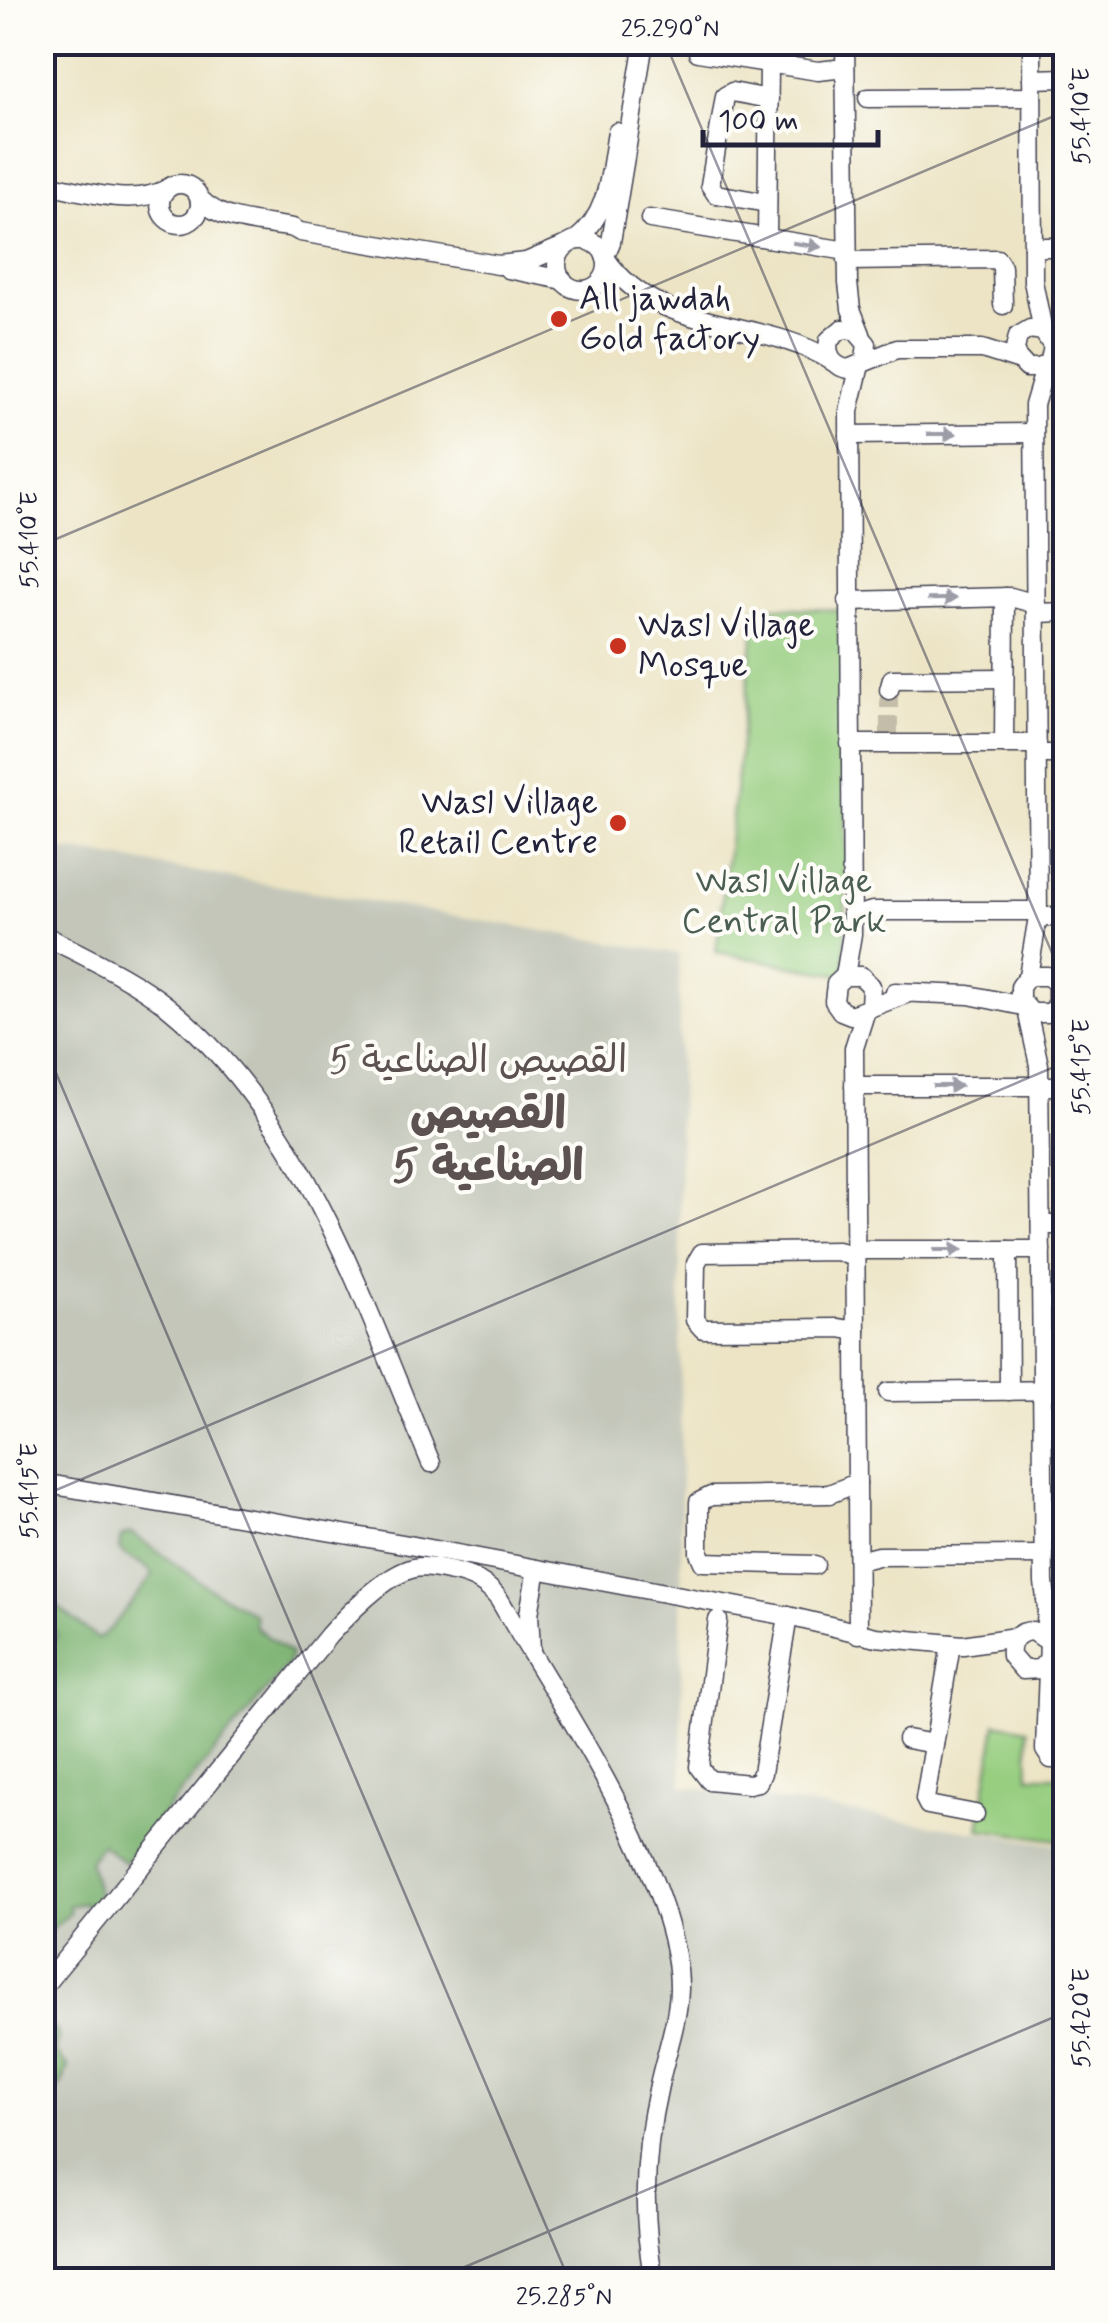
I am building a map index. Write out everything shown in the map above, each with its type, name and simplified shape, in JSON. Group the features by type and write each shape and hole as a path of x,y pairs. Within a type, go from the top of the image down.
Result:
{"street":[{"path":"498,265 526,262 570,243 595,222 608,191 632,42"},
{"path":"591,289 606,274 644,42"},
{"path":"845,42 848,283 851,309 867,344 849,411 852,926 858,978 873,993 854,1048 858,1482 858,1600 854,1633"},
{"path":"1032,42 1033,281 1040,335 1053,347 1054,359 1034,405"},
{"path":"698,52 825,72 845,68"},
{"path":"767,238 769,63"},
{"path":"868,98 1032,88 1066,78"},
{"path":"768,99 732,92 725,96 710,185 716,194 768,203"},
{"path":"42,184 134,198 185,184 221,214 563,280"},
{"path":"164,216 160,202 167,189"},
{"path":"42,194 164,216 177,224 219,221 290,234 300,232"},
{"path":"191,222 198,214 200,199"},
{"path":"650,218 847,256 997,259 1002,266 1003,305"},
{"path":"570,243 590,241 621,280 640,296"},
{"path":"570,243 556,266 573,289 640,296 692,317 809,348 848,369 898,349 982,349 1040,335"},
{"path":"1033,247 1065,247 1066,266"},
{"path":"848,283 828,347 849,411"},
{"path":"784,340 809,340 849,329 898,349"},
{"path":"1040,335 1014,348 1034,405 1036,609 1038,914 1026,979 1019,993 1040,1065"},
{"path":"982,349 1034,369 1054,359"},
{"path":"849,434 1034,439 1064,445 1066,389"},
{"path":"848,601 1004,598 1036,609 1066,612"},
{"path":"1004,598 1004,744"},
{"path":"889,690 892,679 1004,678"},
{"path":"850,744 1004,744 1066,754"},
{"path":"852,926 872,912 1066,917"},
{"path":"1038,914 1057,982 1057,1006 1040,1065 1039,1086 1044,1582 1048,1609 1045,1637 1050,1649 1045,1754 1050,1759 1066,1759"},
{"path":"42,934 108,967 160,1001 206,1042 252,1096 284,1142 332,1234 431,1462"},
{"path":"854,1048 834,1001 834,989 858,978 906,994 970,994 1038,1014 1057,1006"},
{"path":"970,994 1026,979 1057,982"},
{"path":"840,1011 856,1015 906,994"},
{"path":"854,1086 1063,1086"},
{"path":"1041,1225 1066,1224"},
{"path":"1008,1250 1009,1390"},
{"path":"856,1331 703,1330 696,1320 696,1263 702,1254 1041,1250"},
{"path":"888,1392 1066,1390"},
{"path":"815,1566 703,1562 699,1554 700,1502 710,1496 829,1494 858,1482"},
{"path":"42,1483 537,1569 788,1616 854,1633 957,1645 1034,1670 1048,1661"},
{"path":"1044,1526 1066,1526"},
{"path":"858,1561 878,1556 1044,1555"},
{"path":"42,1988 328,1635 385,1584 408,1570 421,1567 475,1578 499,1599 620,1812 663,1908 675,1948 678,2010 651,2119 646,2160 648,2242 654,2280"},
{"path":"534,1660 529,1614 537,1569"},
{"path":"1044,1582 1036,1609 1010,1650 1036,1693 1044,1718"},
{"path":"718,1620 699,1767 709,1780 749,1784 761,1778 788,1616"},
{"path":"957,1645 1033,1630 1045,1637"},
{"path":"957,1645 925,1798 928,1806 975,1814"},
{"path":"906,1739 934,1744"}],"shaded area":[{"name":"القصيص الصناعية 5","path":"43,849 81,852 679,954 682,1786 1065,1846 1065,2280 43,2280"}],"green space":[{"name":"Wasl Village Central Park","path":"757,606 848,611 845,976 716,952"},
{"path":"131,1533 254,1614 255,1627 291,1654 287,1665 125,1863 101,1844 89,1861 98,1895 94,1908 84,1903 68,1906 70,1913 43,1937 43,1656 57,1635 43,1616 43,1595 98,1639 153,1575 119,1549 121,1537"},
{"path":"996,1723 1028,1729 1029,1776 1065,1776 1065,1841 979,1829"},
{"path":"43,2025 56,2029 54,2051 68,2067 61,2086 43,2100"}],"tunnel":[{"path":"889,690 889,739"}],"place":[{"name":"All jawdah Gold factory","path":"559,319"},
{"name":"Wasl Village Mosque","path":"618,646"},
{"name":"Wasl Village Retail Centre","path":"618,823"}],"district":[{"name":"القصيص الصناعية 5","path":"478,1061"},
{"name":"القصيص الصناعية 5","path":"488,1141"}]}
